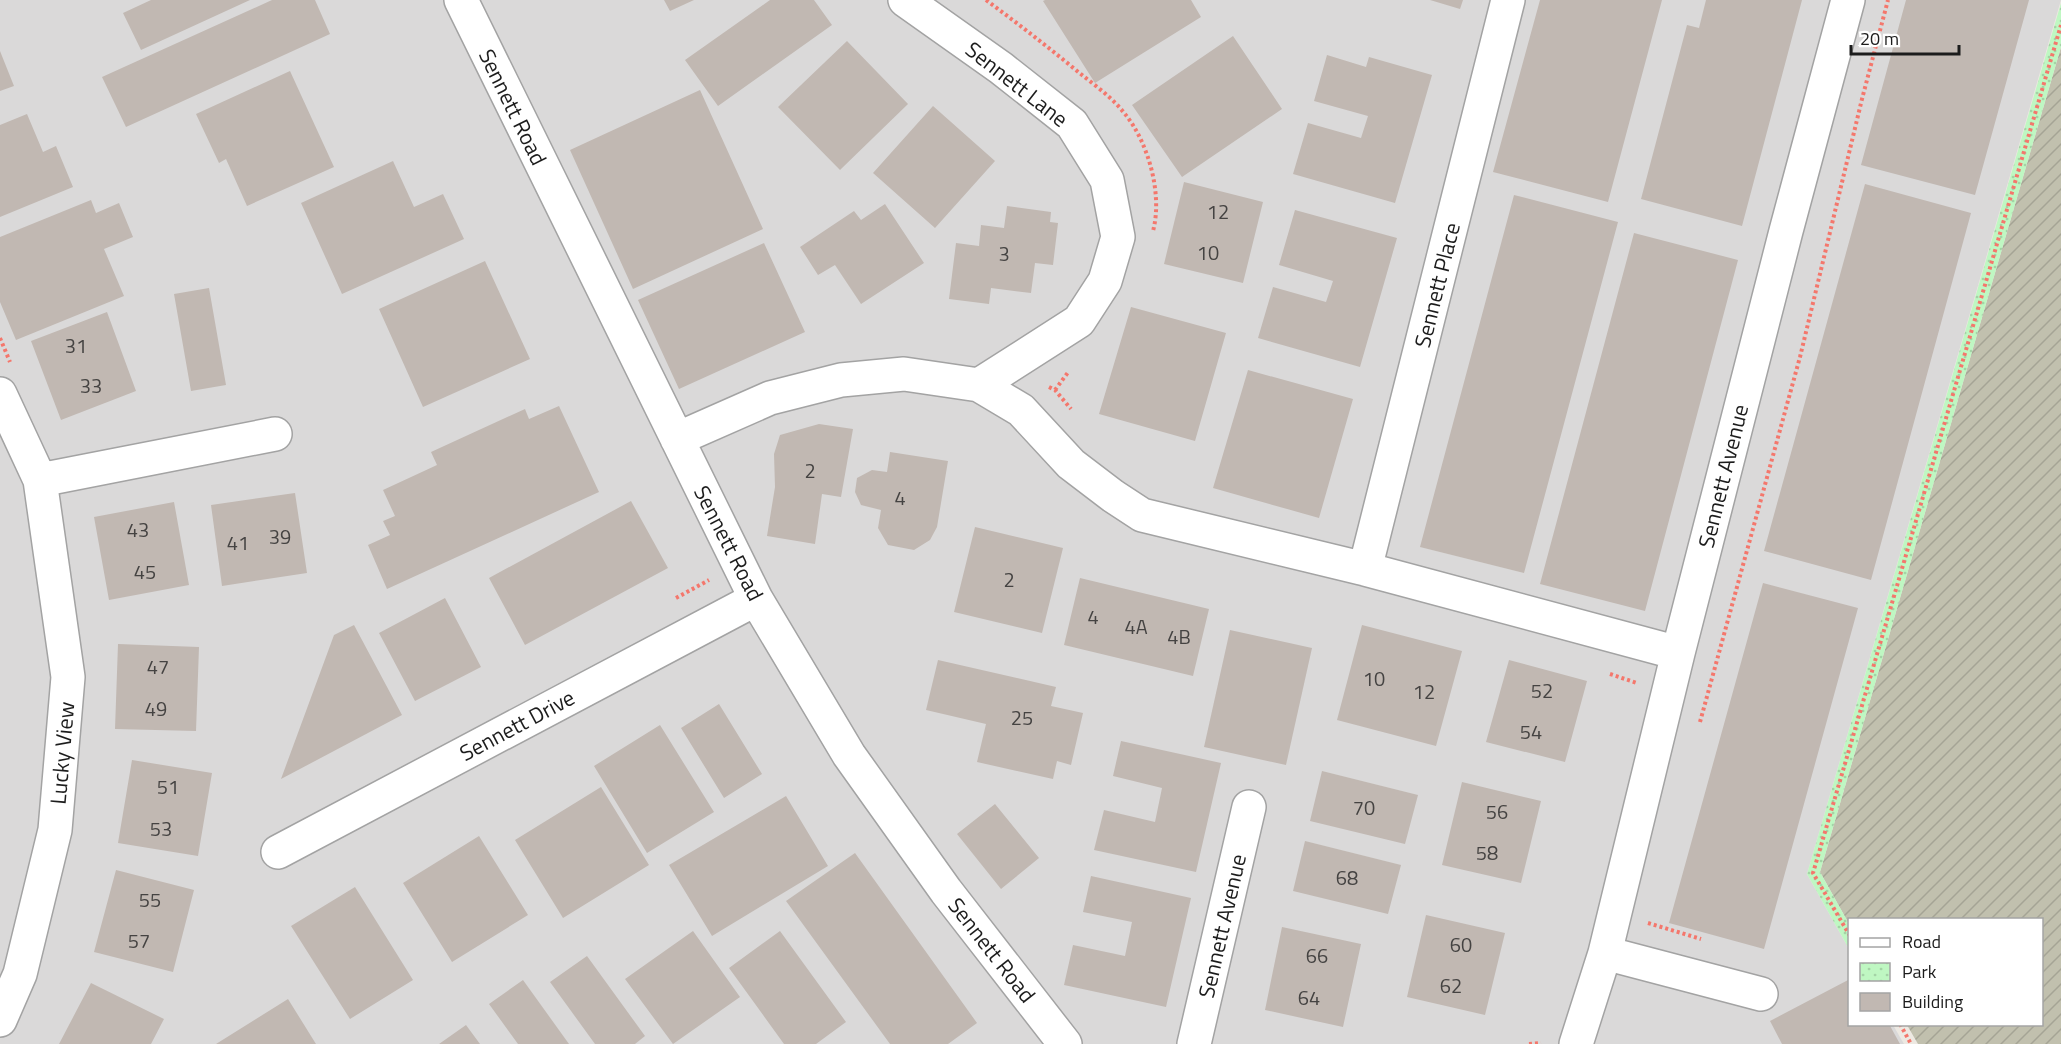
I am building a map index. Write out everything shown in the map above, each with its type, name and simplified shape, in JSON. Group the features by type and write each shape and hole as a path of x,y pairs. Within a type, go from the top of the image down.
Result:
{"street":[{"name":"Sennett Road","path":"461,0 756,599 849,755 946,891 1065,1044"},
{"name":"Sennett Lane","path":"905,0 1001,68 1072,124 1107,180 1118,237 1105,281 1079,321 979,385"},
{"name":"Sennett Place","path":"1365,569 1508,0"},
{"name":"Sennett Avenue","path":"1576,1044 1605,953 1678,653 1848,0"},
{"path":"677,439 770,398 841,380 904,374 979,385 1021,410 1071,464 1113,496 1143,515 1365,569 1678,653"},
{"name":"Lucky View","path":"0,394 40,480 68,677 55,830 20,974 0,1020"},
{"path":"40,480 275,434"},
{"name":"Sennett Drive","path":"278,852 756,599"},
{"name":"Sennett Avenue","path":"1194,1044 1249,807"},
{"path":"1605,953 1761,994"}],"path":[{"path":"1697,733 1800,357 1888,0"},
{"path":"1848,933 1813,873 2061,25"},
{"path":"1007,367 1054,390 1077,415"},
{"path":"1901,1026 1911,1044"}],"shaded area":[{"path":"0,0 2061,0 1807,874 1848,947 1848,1026 1894,1026 1904,1044 0,1044"},
{"path":"2061,47 2061,1044 1918,1044 1908,1026 2043,1026 2043,918 1848,918 1848,922 1820,872"}],"green space":[{"path":"2061,3 2061,47 1820,872 1848,922 1848,947 1807,874"}],"building":[{"path":"151,0 250,0 141,50 123,13"},
{"path":"272,0 315,0 330,34 126,127 102,77"},
{"path":"664,0 694,0 670,11"},
{"path":"770,0 814,0 832,25 718,106 685,60"},
{"path":"1191,0 1201,17 1095,83 1043,1"},
{"path":"1430,0 1463,0 1460,9"},
{"path":"1540,0 1662,0 1608,202 1493,172"},
{"path":"1706,0 1802,0 1742,226 1641,199 1687,25 1699,28"},
{"path":"1906,0 2029,0 1975,195 1861,165"},
{"path":"1233,36 1282,109 1182,177 1132,105"},
{"path":"847,41 908,104 840,170 778,107"},
{"path":"0,51 14,86 0,91"},
{"path":"1327,55 1366,67 1369,57 1432,75 1395,203 1293,174 1308,123 1361,138 1368,116 1314,101"},
{"path":"290,71 334,167 247,206 226,159 219,163 196,114"},
{"path":"700,90 763,229 633,289 570,150"},
{"path":"933,106 995,161 935,228 873,173"},
{"path":"27,114 43,152 56,146 73,187 0,217 0,125"},
{"path":"393,161 414,207 443,194 464,239 342,294 301,203"},
{"path":"1184,182 1263,202 1243,283 1164,264"},
{"path":"1865,184 1971,213 1871,580 1764,551"},
{"path":"1514,195 1618,222 1524,573 1420,547"},
{"path":"91,200 96,213 119,203 133,237 104,249 124,296 16,340 0,302 0,237"},
{"path":"885,204 924,263 861,304 835,265 818,275 800,247 854,211 861,220"},
{"path":"1007,206 1051,212 1050,222 1058,223 1053,265 1035,263 1031,293 991,288 989,304 949,299 956,243 979,246 981,225 1004,228"},
{"path":"1295,210 1397,238 1360,367 1258,338 1273,287 1326,302 1333,281 1279,265"},
{"path":"1634,233 1738,260 1645,611 1540,584"},
{"path":"764,243 805,332 679,389 638,300"},
{"path":"485,261 530,359 423,407 379,309"},
{"path":"209,288 226,385 191,391 174,294"},
{"path":"1131,307 1226,333 1195,441 1099,414"},
{"path":"107,312 136,391 61,420 31,341"},
{"path":"1248,370 1353,399 1319,518 1213,488"},
{"path":"559,406 599,492 387,589 368,545 390,535 383,521 395,516 383,490 437,465 431,452 525,409 529,419"},
{"path":"819,424 853,429 841,497 822,494 815,544 767,536 775,487 774,454 780,435"},
{"path":"890,452 948,461 937,527 930,540 914,550 888,545 878,528 881,510 861,505 855,492 857,478 872,470 887,472"},
{"path":"295,493 307,573 222,586 211,505"},
{"path":"631,501 668,568 525,645 489,578"},
{"path":"174,502 189,585 109,600 94,517"},
{"path":"975,527 1063,548 1042,633 954,612"},
{"path":"1080,578 1209,609 1193,676 1064,645"},
{"path":"1763,583 1858,608 1764,949 1669,923"},
{"path":"445,598 481,667 415,701 379,633"},
{"path":"354,625 402,715 281,779 334,635"},
{"path":"1362,625 1462,651 1436,746 1337,720"},
{"path":"1230,630 1312,648 1286,765 1204,747"},
{"path":"118,644 199,647 196,731 115,729"},
{"path":"938,660 1056,687 1051,706 1083,713 1071,765 1057,761 1053,779 977,762 986,724 926,710"},
{"path":"1509,660 1587,681 1565,762 1486,742"},
{"path":"719,704 762,774 724,798 681,728"},
{"path":"660,725 714,812 647,853 594,766"},
{"path":"1121,741 1221,763 1196,872 1094,850 1104,810 1155,822 1162,788 1113,776"},
{"path":"132,760 212,773 198,856 118,843"},
{"path":"1322,771 1418,795 1405,844 1310,821"},
{"path":"1462,782 1541,801 1521,883 1442,865"},
{"path":"601,787 649,865 563,918 515,840"},
{"path":"786,796 828,866 712,936 669,865"},
{"path":"995,804 1039,858 1001,889 957,834"},
{"path":"479,836 528,915 452,962 403,883"},
{"path":"1305,841 1401,865 1388,914 1293,891"},
{"path":"855,853 977,1023 948,1044 890,1044 786,901"},
{"path":"116,870 194,890 173,972 94,952"},
{"path":"1091,876 1191,898 1166,1007 1064,985 1073,945 1125,956 1132,922 1083,912"},
{"path":"355,887 413,980 350,1019 291,926"},
{"path":"1426,915 1505,933 1485,1015 1407,997"},
{"path":"1282,927 1361,944 1343,1027 1265,1010"},
{"path":"693,931 740,997 673,1044 625,979"},
{"path":"780,931 846,1022 816,1044 784,1044 729,968"},
{"path":"587,956 645,1036 635,1044 595,1044 550,982"},
{"path":"523,980 569,1044 518,1044 489,1004"},
{"path":"1848,980 1848,1026 1890,1026 1900,1044 1782,1044 1770,1021"},
{"path":"91,983 164,1019 151,1044 59,1044"},
{"path":"288,999 316,1044 216,1044"},
{"path":"466,1025 480,1044 439,1044"}]}
